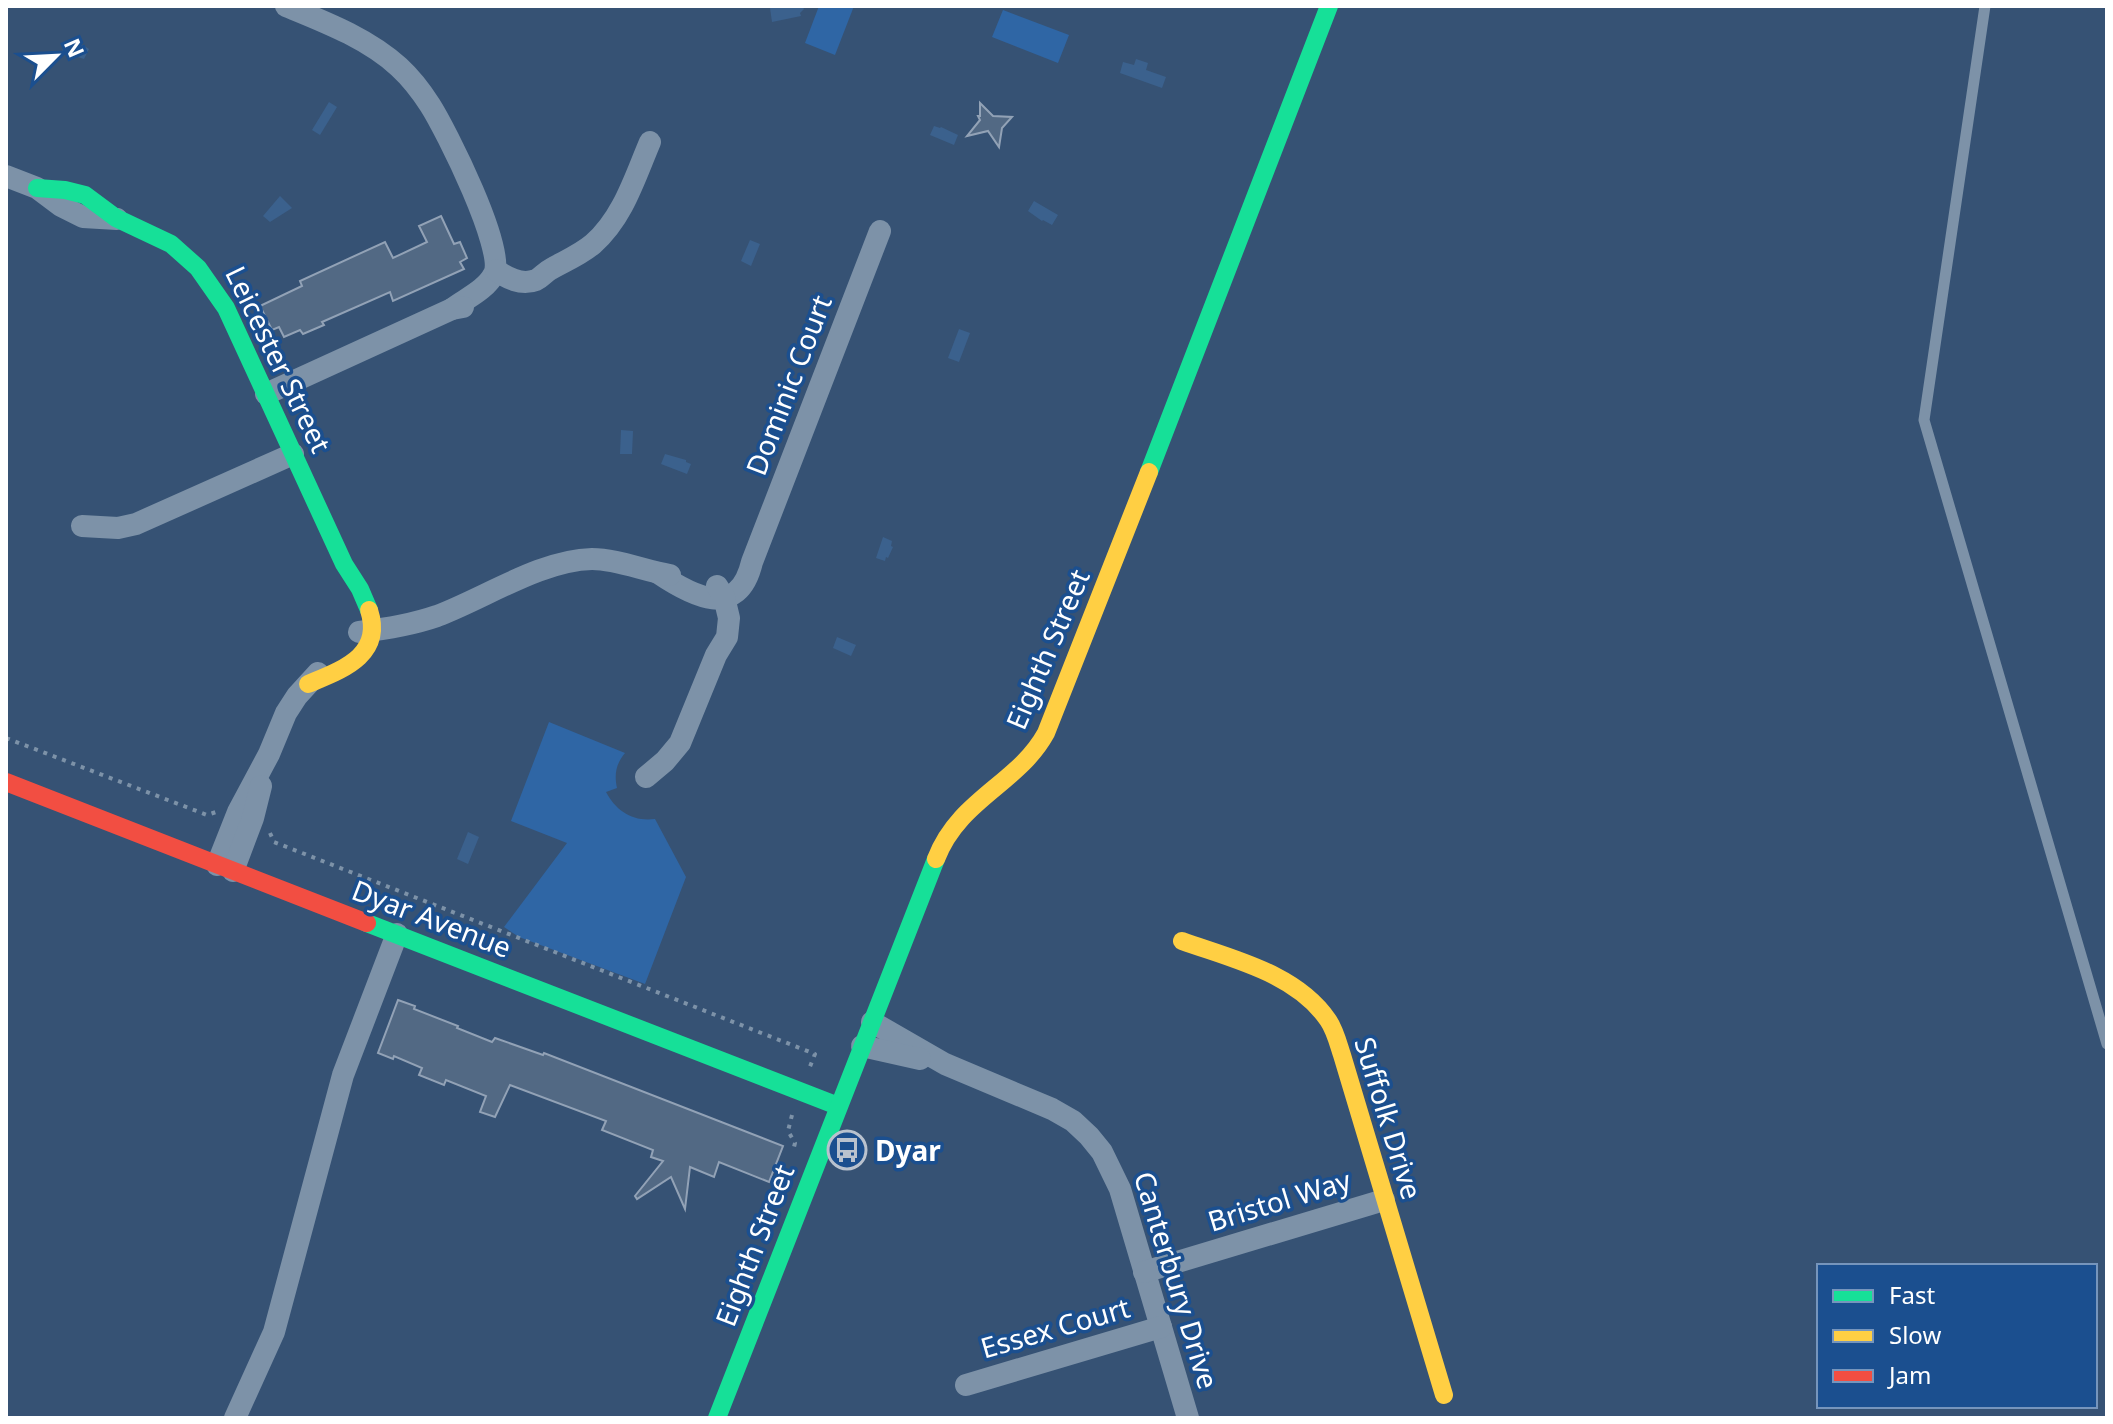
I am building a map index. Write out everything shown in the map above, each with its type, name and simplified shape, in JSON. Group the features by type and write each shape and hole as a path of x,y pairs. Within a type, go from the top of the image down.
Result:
{"street":[{"path":"286,6 357,37 398,66 414,84 443,127 485,220 502,271"},
{"name":"Eighth Street","path":"717,1418 943,841 964,812 1035,749 1056,712 1329,6"},
{"path":"266,394 452,309 502,271 547,271 578,255 606,231 617,216 650,142"},
{"name":"Leicester Street","path":"6,176 37,188 61,206 83,217 117,219 158,236 197,264 226,308 266,394 344,564 367,634"},
{"name":"Dominic Court","path":"718,594 752,562 880,231"},
{"path":"82,526 118,528 136,524 293,454"},
{"path":"225,868 286,713 328,661 367,634 437,616 549,567 572,561 614,561 684,577 705,584 718,594 716,655 680,743 646,777"},
{"name":"Dyar Avenue","path":"6,782 838,1106"},
{"path":"235,1418 274,1332 343,1075 397,934"},
{"name":"Suffolk Drive","path":"1182,941 1296,988 1328,1020 1336,1035 1444,1395"},
{"name":"Canterbury Drive","path":"872,1022 945,1064 1052,1109 1073,1121 1102,1152 1120,1189 1188,1418"},
{"name":"Canterbury Drive","path":"862,1046 945,1064"},
{"name":"Bristol Way","path":"1144,1272 1384,1200"},
{"name":"Essex Court","path":"966,1385 1161,1327"}],"lane":[{"path":"1985,6 1924,420 2107,1044"}],"path":[{"path":"6,738 207,815 223,807 245,815 268,828 274,842 815,1054 799,1091 788,1131 795,1147"}],"shaded area":[{"path":"802,6 804,9 801,16 772,22 770,8"},
{"path":"819,6 854,6 835,55 805,43"},
{"path":"1003,10 1069,35 1058,63 992,37"},
{"path":"65,41 78,42 89,49 84,59 62,52"},
{"path":"1136,59 1148,63 1146,70 1166,77 1162,88 1120,73 1123,62 1134,65"},
{"path":"329,102 337,107 320,135 312,130"},
{"path":"934,126 958,135 954,145 930,135"},
{"path":"280,196 292,208 270,222 263,216"},
{"path":"1034,201 1058,215 1052,225 1028,211"},
{"path":"750,240 760,244 751,266 741,261"},
{"path":"959,329 970,333 959,362 948,358"},
{"path":"621,430 633,431 632,454 620,454"},
{"path":"665,454 691,464 687,474 661,464"},
{"path":"883,537 892,541 893,547 885,561 876,558"},
{"path":"837,637 856,645 851,656 833,648"},
{"path":"549,722 625,753 616,769 617,788 606,792 626,814 639,819 655,819 686,877 645,984 519,937 504,927 567,843 511,821"},
{"path":"468,832 479,837 468,864 457,859"}],"building":[{"path":"980,103 993,116 1012,117 1002,128 999,147 988,131 967,136 980,120"},
{"path":"441,216 454,244 460,242 467,258 460,262 464,269 393,301 390,292 322,322 324,325 303,334 300,330 284,337 279,327 272,330 260,306 302,286 300,281 385,242 393,258 427,242 419,226"},
{"path":"398,1000 492,1042 495,1038 544,1053 783,1146 769,1182 719,1162 714,1177 690,1167 685,1209 671,1177 637,1199 635,1196 663,1161 651,1157 653,1150 602,1130 606,1121 510,1085 495,1117 480,1112 486,1096 446,1080 444,1085 419,1075 422,1068 378,1053"}],"traffic: fast":[{"path":"1149,472 1329,6"},
{"path":"37,188 85,195 116,218 171,244 198,268 226,308 344,564 369,610"},
{"path":"717,1418 936,859"},
{"path":"367,923 838,1106"}],"traffic: slow":[{"path":"936,859 959,821 1020,766 1046,733 1149,472"},
{"path":"308,684 346,667 365,650 372,626 369,610"},
{"path":"1182,941 1281,979 1315,1004 1330,1024 1444,1395"}],"traffic: jam":[{"path":"6,782 367,923"}],"place":[{"name":"Dyar","path":"847,1150"}]}
